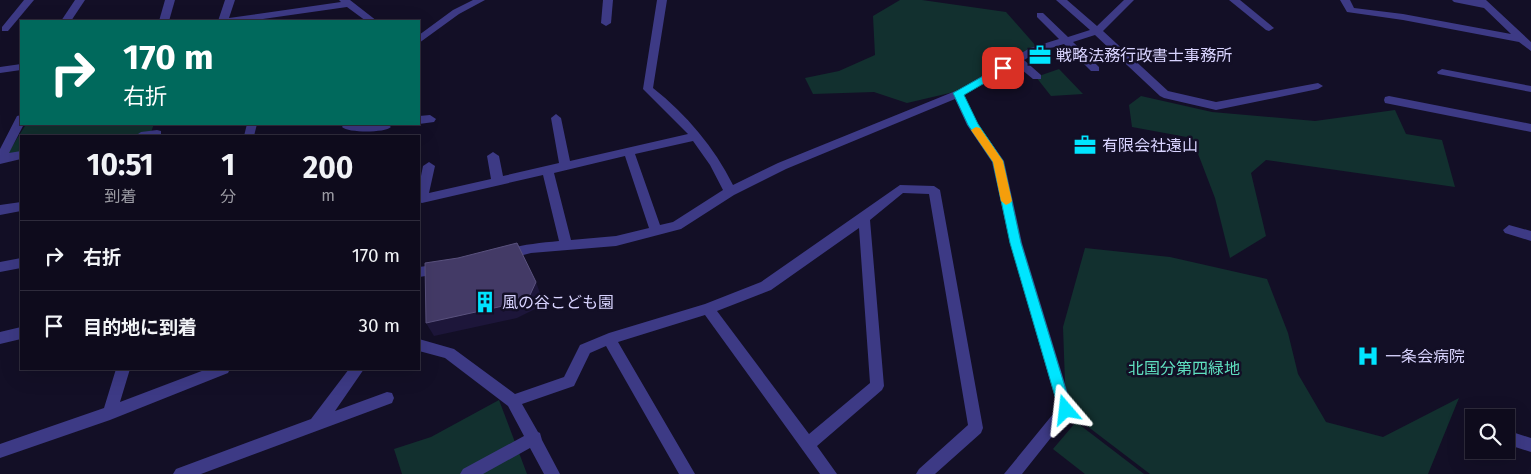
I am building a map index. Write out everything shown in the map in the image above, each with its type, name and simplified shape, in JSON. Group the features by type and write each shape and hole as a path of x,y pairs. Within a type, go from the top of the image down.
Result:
{"street":[{"path":"2,28 28,0"},
{"path":"67,20 80,0"},
{"path":"164,20 170,0"},
{"path":"223,20 230,0"},
{"path":"420,39 456,12 480,0"},
{"path":"606,23 608,0"},
{"path":"662,0 648,89 664,102 696,136 723,176 730,192"},
{"path":"1061,0 1164,94 1216,106 1318,86"},
{"path":"1234,0 1268,28"},
{"path":"1345,0 1350,10 1403,17 1521,39"},
{"path":"1457,0 1484,3 1531,48"},
{"path":"493,258 531,248 616,241 677,226 730,192 782,166 958,93 1034,50 1097,31 1124,1"},
{"path":"246,20 307,11 347,2 371,20"},
{"path":"305,20 307,11"},
{"path":"1040,15 1095,69"},
{"path":"2,28 20,28"},
{"path":"1017,60 1037,76"},
{"path":"0,70 20,67"},
{"path":"1442,72 1531,89"},
{"path":"958,93 973,125 998,161 1016,243 1066,410 1012,474"},
{"path":"1389,100 1531,128"},
{"path":"556,118 565,166"},
{"path":"0,159 20,121"},
{"path":"347,129 384,129"},
{"path":"144,135 158,131"},
{"path":"429,166 420,200 696,136"},
{"path":"629,152 656,231"},
{"path":"0,159 20,155"},
{"path":"493,156 498,182"},
{"path":"548,170 566,245"},
{"path":"513,401 569,382 585,349 708,309 766,286 864,218 900,188 934,190 976,428 924,474"},
{"path":"0,210 20,207"},
{"path":"808,444 877,386 864,218"},
{"path":"1509,230 1531,236"},
{"path":"0,267 20,264"},
{"path":"420,272 456,266"},
{"path":"708,309 829,474"},
{"path":"0,338 20,333"},
{"path":"609,340 687,474"},
{"path":"420,345 449,353 513,401 535,438 552,474"},
{"path":"110,413 123,370"},
{"path":"0,451 110,413 220,370"},
{"path":"316,424 356,370"},
{"path":"181,474 387,398"},
{"path":"468,474 535,438"},
{"path":"1515,440 1531,444"}],"green space":[{"path":"900,0 922,0 1006,12 1036,46 954,92 907,103 874,92 813,94 805,78 839,71 875,55 873,16"},
{"path":"1059,69 1083,94 1051,96 1036,77"},
{"path":"1141,96 1212,112 1315,121 1395,110 1406,134 1442,140 1455,187 1266,160 1251,173 1266,236 1230,258 1215,198 1192,138 1132,127 1129,105"},
{"path":"154,125 151,132 132,135 20,135 20,153 6,156 25,126"},
{"name":"北国分第四緑地","path":"1085,248 1170,257 1267,279 1288,333 1298,374 1326,422 1383,437 1459,398 1428,474 1150,474 1066,410 1063,327"},
{"path":"499,400 527,474 402,474 394,449 431,437"},
{"path":"1076,422 1144,474 1085,474 1053,449"}],"building":[{"name":"風の谷こども園","path":"517,243 536,282 530,295 512,304 426,323 425,263 458,258"}],"slow traffic":[{"path":"976,130 998,161 1006,201"}],"place":[{"name":"戦略法務行政書士事務所","path":"1040,55"},
{"name":"有限会社遠山","path":"1085,145"},
{"name":"風の谷こども園","path":"485,302"},
{"name":"一条会病院","path":"1368,356"}],"route":[{"path":"1003,68 958,93 973,125 998,161 1016,243 1066,410"}]}
